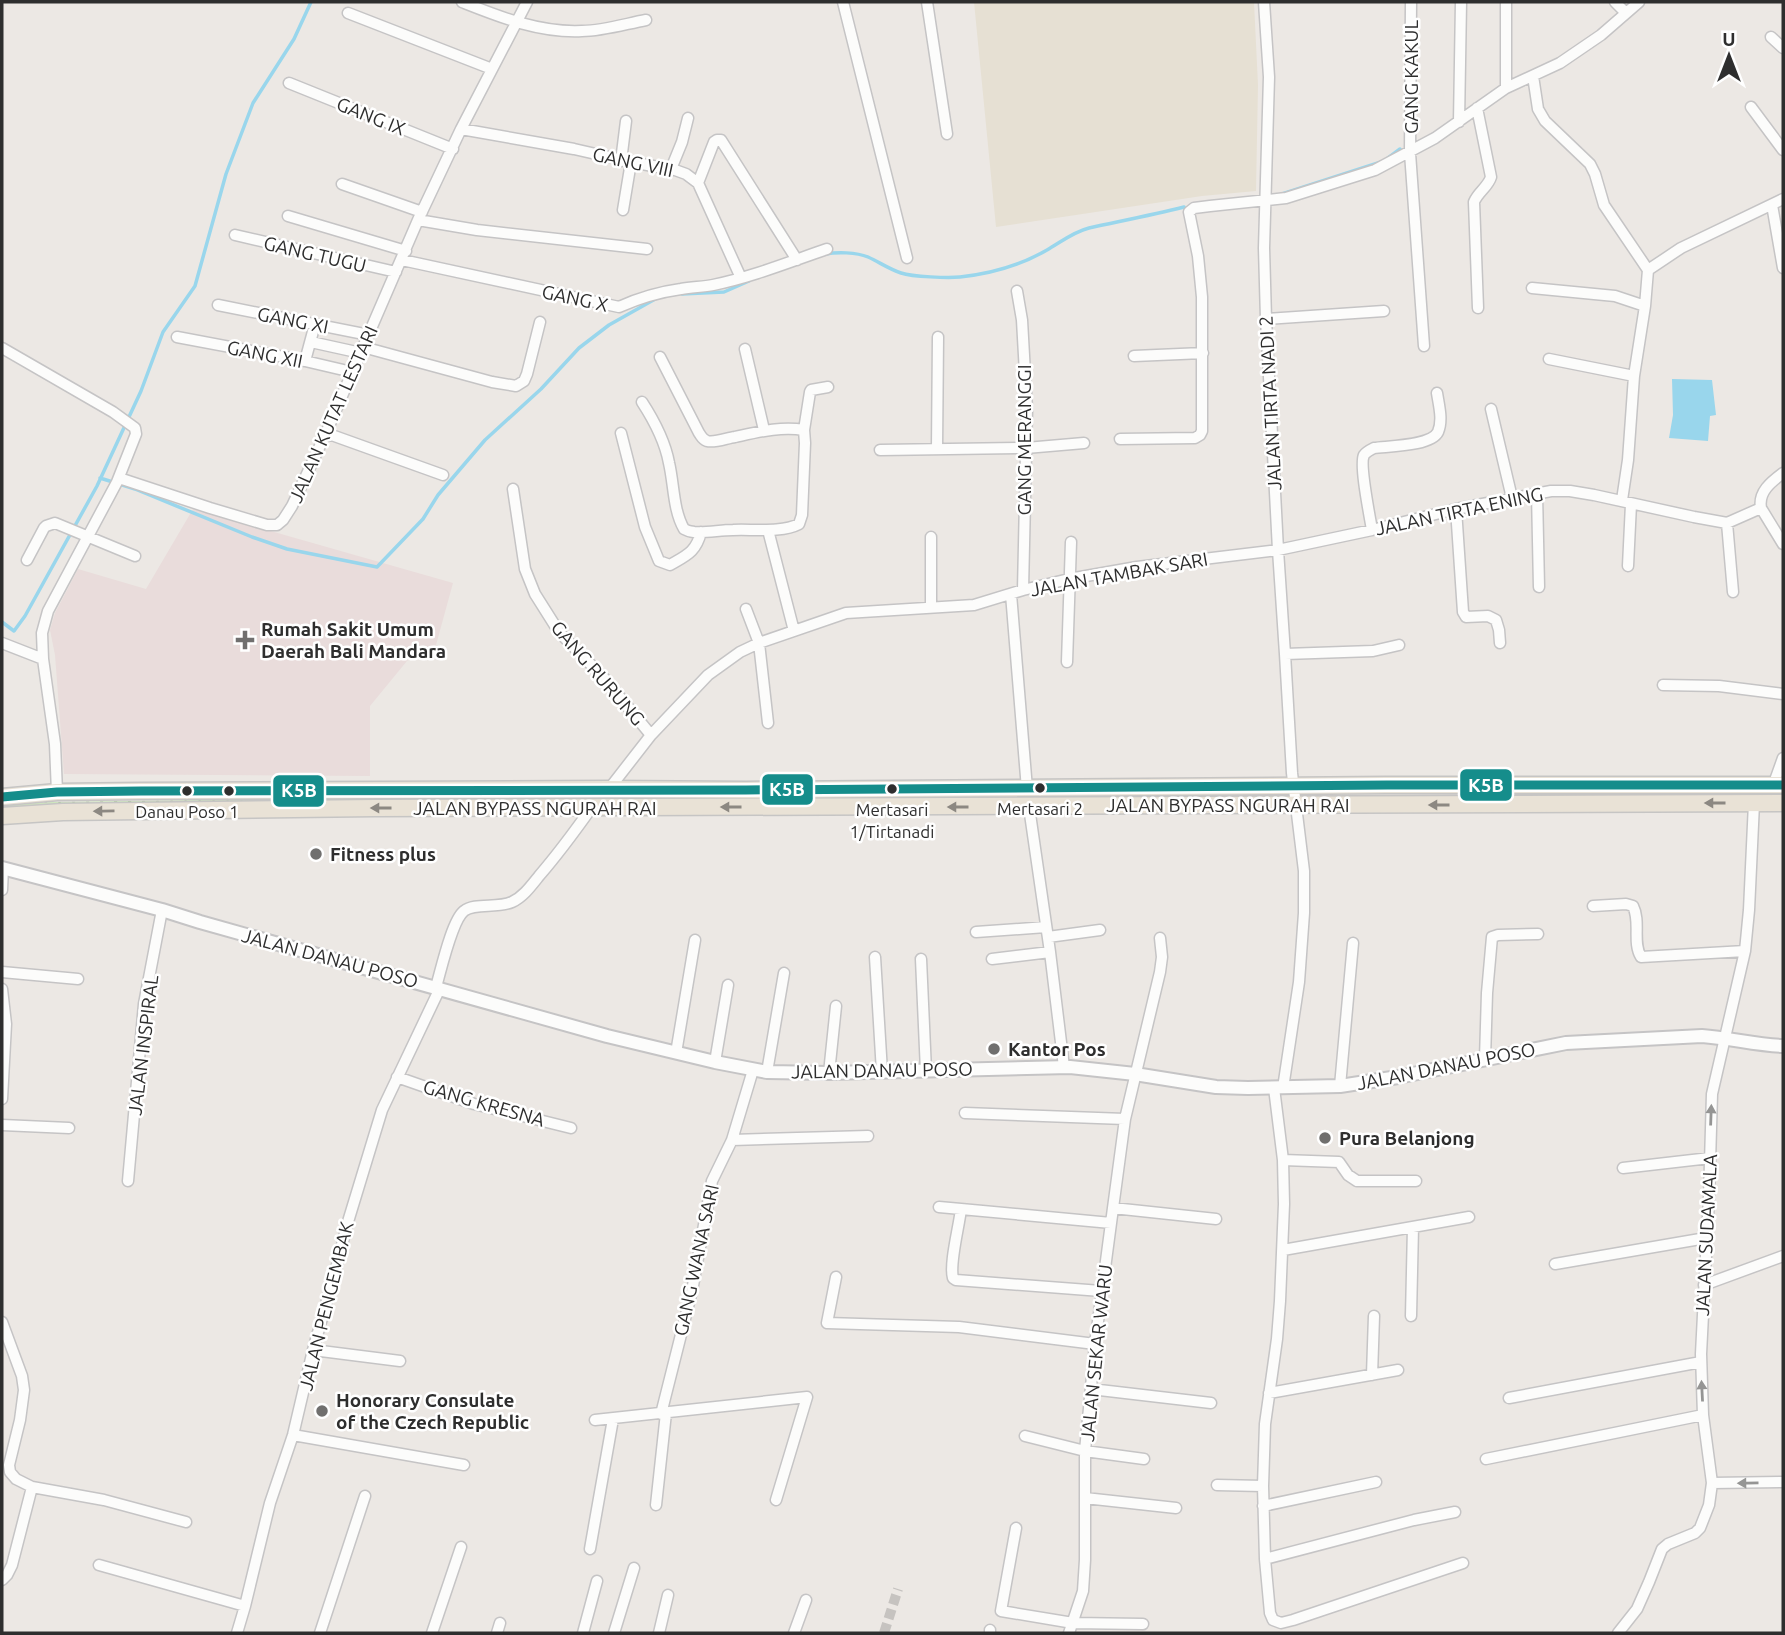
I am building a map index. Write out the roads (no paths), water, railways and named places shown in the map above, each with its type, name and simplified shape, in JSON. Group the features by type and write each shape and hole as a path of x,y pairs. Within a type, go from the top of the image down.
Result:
{"highway":[{"name":"JALAN BYPASS NGURAH RAI","path":"2,797 57,792 1778,786"},
{"path":"470,790 470,808"},
{"name":"JALAN BYPASS NGURAH RAI","path":"2,816 63,812 592,807 1783,803"}],"street":[{"path":"462,2 516,23 584,31 646,20"},
{"name":"JALAN KUTAT LESTARI","path":"116,483 267,525 277,525 283,520 327,433 420,216 461,129 527,2"},
{"path":"842,2 906,258"},
{"path":"927,2 947,134"},
{"name":"JALAN TIRTA NADI 2","path":"1264,2 1269,77 1264,248 1266,319 1293,786 1304,871 1299,982 1279,1088 1283,1160 1283,1251 1263,1486 1270,1613 1273,1620 1281,1623 1463,1563"},
{"name":"GANG KAKUL","path":"1411,2 1410,153 1424,346"},
{"path":"1459,122 1461,2"},
{"path":"1506,2 1506,88"},
{"path":"1615,2 1626,13"},
{"path":"1120,439 1195,438 1202,431 1202,298 1198,256 1189,212 1194,208 1286,198 1375,170 1410,153 1506,88 1560,63 1601,35 1639,2"},
{"path":"348,13 492,69"},
{"path":"1771,37 1783,48"},
{"path":"1533,76 1538,109 1559,135 1590,164 1604,205 1648,270 1634,376 1628,460 1628,566"},
{"name":"GANG IX","path":"289,83 453,149"},
{"path":"1751,107 1783,150"},
{"path":"1477,108 1491,177 1474,202 1478,308"},
{"path":"671,169 688,118"},
{"path":"623,210 626,121"},
{"name":"GANG VIII","path":"461,129 574,149 686,174 698,183 741,278"},
{"path":"698,183 714,142 721,140 797,260"},
{"path":"342,184 420,216 501,233 647,249"},
{"path":"1648,270 1681,248 1783,199"},
{"path":"1772,205 1783,268"},
{"name":"GANG X","path":"288,216 404,255 619,307 658,293 710,286 741,278 827,249"},
{"name":"GANG TUGU","path":"234,235 396,272"},
{"path":"1532,288 1615,296 1645,306"},
{"name":"GANG MERANGGI","path":"1017,291 1022,320 1027,409 1023,590"},
{"name":"GANG XI","path":"218,305 369,335"},
{"path":"1266,319 1384,311"},
{"path":"311,342 362,350 516,386 524,381 527,374 540,322"},
{"path":"305,361 315,324"},
{"name":"GANG XII","path":"177,337 352,372"},
{"path":"937,448 938,337"},
{"path":"2,348 113,412 135,428 136,438 116,483 85,536 48,611 42,633 55,744 57,792"},
{"path":"745,349 764,430"},
{"path":"1134,355 1203,353"},
{"path":"660,357 702,438 709,441 722,440 764,430 804,430"},
{"path":"1549,359 1634,376"},
{"path":"642,402 656,423 664,443 681,525 687,531 701,532 768,530 796,526 802,519 804,430 810,392 828,387"},
{"path":"1372,530 1364,480 1364,456 1374,448 1428,441 1436,436 1440,424 1437,393"},
{"path":"1491,409 1512,498"},
{"path":"327,433 443,475"},
{"path":"621,433 645,527 659,561 670,565 692,552 699,543 701,532"},
{"path":"880,450 1026,448 1083,443"},
{"path":"1783,473 1764,491 1760,502 1783,544"},
{"name":"GANG RURUNG","path":"513,489 526,569 535,594 559,632 604,678 651,735"},
{"name":"JALAN TIRTA ENING","path":"1278,550 1457,509 1537,493 1570,491 1727,523"},
{"path":"1537,493 1539,587"},
{"path":"1733,592 1727,523 1762,508"},
{"path":"1457,509 1463,615 1488,616 1496,620 1500,643"},
{"path":"27,560 46,526 55,523 135,556"},
{"path":"768,530 794,631"},
{"path":"931,537 931,608"},
{"path":"1067,662 1071,542"},
{"name":"JALAN TAMBAK SARI","path":"609,789 651,735 708,675 740,652 759,643 846,612 974,605 1069,579 1278,550"},
{"path":"1012,594 1027,789"},
{"path":"746,609 759,643 768,723"},
{"path":"2,643 43,659"},
{"path":"1286,654 1373,652 1399,645"},
{"path":"1663,685 1719,686 1783,694"},
{"path":"1778,786 1783,758"},
{"name":"JALAN SUDAMALA","path":"1618,1633 1637,1609 1662,1549 1695,1533 1700,1528 1709,1505 1712,1483 1703,1415 1701,1362 1712,1094 1745,951 1754,803"},
{"name":"JALAN PENGEMBAK","path":"237,1633 270,1503 293,1435 346,1225 382,1110 438,987 456,923 465,910 507,904 517,899 560,853 592,807"},
{"path":"1029,807 1064,1067"},
{"path":"2,868 2,890"},
{"name":"JALAN DANAU POSO","path":"2,868 162,910 607,1036 767,1072 1064,1067 1135,1074 1216,1087 1279,1088 1340,1086 1398,1077 1566,1043 1673,1036 1725,1037 1769,1046 1783,1046"},
{"path":"1593,906 1633,906 1641,957 1745,951"},
{"name":"JALAN INSPIRAL","path":"128,1181 144,1004 162,910"},
{"path":"976,932 1100,930"},
{"path":"1485,1059 1492,937 1538,934"},
{"name":"JALAN SEKAR WARU","path":"1071,1628 1083,1591 1086,1560 1086,1451 1101,1291 1125,1119 1160,972 1160,938"},
{"path":"676,1053 695,940"},
{"path":"1340,1086 1353,943"},
{"path":"992,959 1050,952"},
{"path":"875,957 882,1072"},
{"path":"921,959 926,1071"},
{"path":"2,972 78,979"},
{"path":"767,1072 784,973"},
{"path":"715,1062 728,985"},
{"path":"2,989 6,1024 2,1099"},
{"path":"829,1073 836,1006"},
{"name":"GANG WANA SARI","path":"656,1505 663,1413 692,1291 710,1189 732,1140 753,1070"},
{"name":"GANG KRESNA","path":"397,1077 474,1104 571,1128"},
{"path":"965,1113 1125,1119"},
{"path":"2,1125 69,1128"},
{"path":"732,1140 868,1136"},
{"path":"1623,1168 1710,1158"},
{"path":"1283,1160 1339,1162 1348,1175 1357,1181 1416,1181"},
{"path":"939,1207 1111,1223"},
{"path":"1113,1208 1216,1219"},
{"path":"961,1209 951,1274 953,1278 1101,1291"},
{"path":"1283,1251 1469,1217"},
{"path":"1411,1316 1413,1227"},
{"path":"1555,1264 1706,1238"},
{"path":"1704,1285 1783,1256"},
{"path":"836,1277 827,1323 959,1326 1095,1344"},
{"path":"1372,1375 1374,1315"},
{"path":"2,1322 22,1376 24,1390 20,1420 5,1468 16,1479 32,1487 104,1500 186,1522"},
{"path":"313,1350 400,1362"},
{"path":"1509,1398 1701,1362"},
{"path":"1269,1393 1398,1370"},
{"path":"1091,1389 1211,1403"},
{"path":"595,1420 807,1397 776,1500"},
{"path":"1486,1459 1703,1415"},
{"path":"590,1549 613,1419"},
{"path":"293,1435 464,1465"},
{"path":"1025,1436 1086,1451 1144,1459"},
{"path":"1263,1506 1376,1482"},
{"path":"1712,1483 1783,1482"},
{"path":"1217,1485 1263,1486"},
{"path":"2,1580 12,1565 32,1487"},
{"path":"320,1633 365,1496"},
{"path":"1086,1498 1176,1508"},
{"path":"1265,1559 1455,1512"},
{"path":"1016,1528 1001,1611 1071,1628 1143,1624"},
{"path":"432,1633 461,1547"},
{"path":"99,1565 246,1606"},
{"path":"614,1633 635,1568"},
{"path":"583,1633 597,1581"},
{"path":"659,1633 668,1595"},
{"path":"794,1633 806,1600"}],"water":[{"path":"1672,379 1712,380 1716,415 1710,416 1708,441 1669,438 1673,415"}],"waterway":[{"path":"2,622 14,631 25,616 97,486 141,391 163,332 195,286 226,174 253,103 294,39 311,2"},
{"path":"1388,158 1400,149"},
{"path":"1282,194 1381,162"},
{"path":"825,254 863,255 906,274 971,276 1027,260 1083,230 1184,207"},
{"path":"682,294 724,292 749,281"},
{"path":"100,478 135,489 287,549 377,567 423,519 438,495 485,440 541,389 579,348 609,325 657,298"}],"tunnel":[{"path":"884,1633 898,1589"}],"place":[{"name":"Rumah Sakit Umum Daerah Bali Mandara","path":"245,640"},
{"name":"Mertasari 2","path":"1040,788"},
{"name":"Mertasari 1/Tirtanadi","path":"892,789"},
{"name":"Danau Poso 1","path":"187,791"},
{"name":"Fitness plus","path":"316,854"},
{"name":"Kantor Pos","path":"994,1049"},
{"name":"Pura Belanjong","path":"1325,1138"},
{"name":"Honorary Consulate of the Czech Republic","path":"322,1411"}]}
